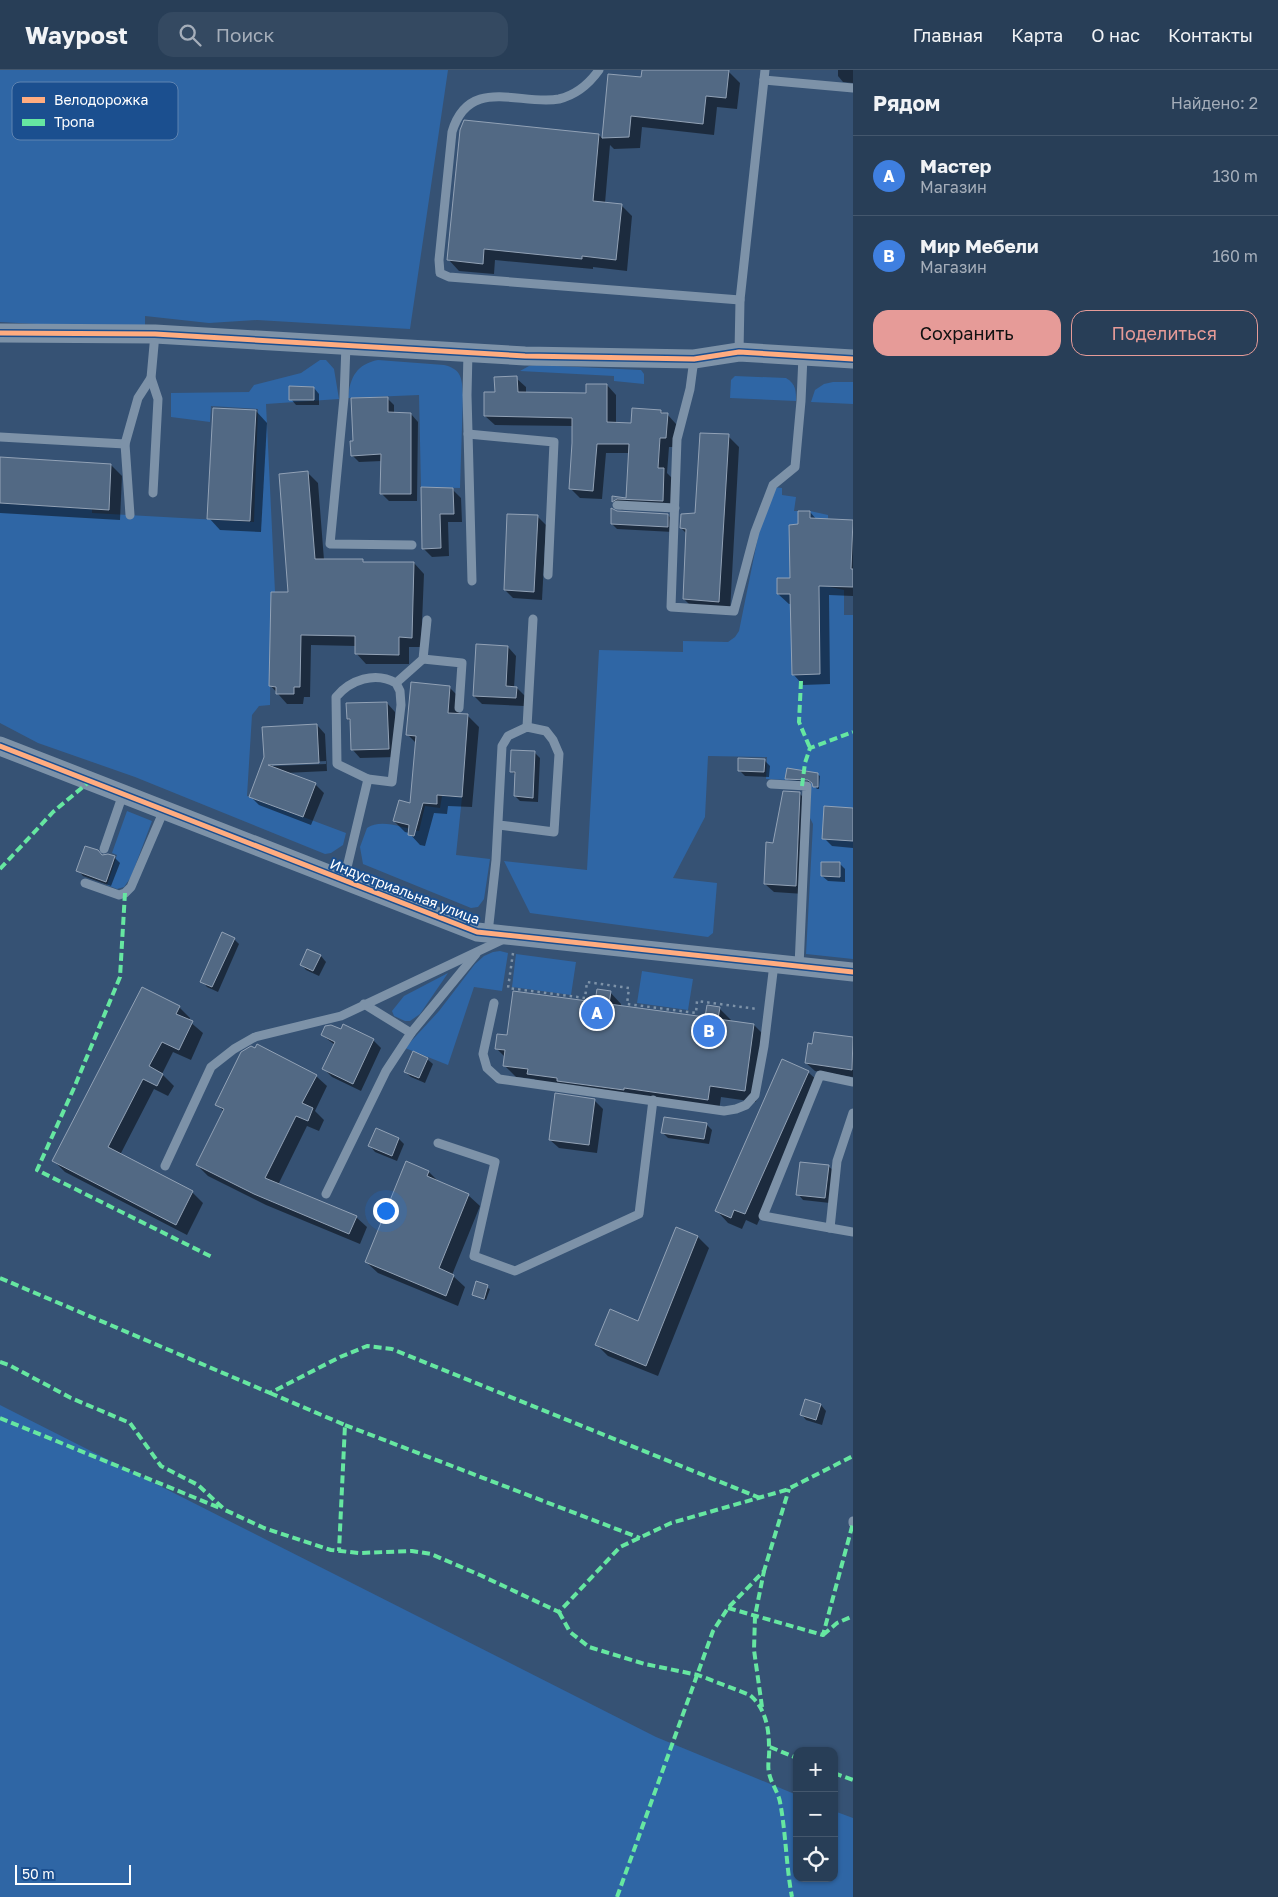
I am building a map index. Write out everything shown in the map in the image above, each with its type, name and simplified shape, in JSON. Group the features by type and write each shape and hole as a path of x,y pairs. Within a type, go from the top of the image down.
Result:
{"street":[{"path":"0,333 155,334 525,356 694,359 739,352 853,359"},
{"name":"Индустриальная улица","path":"0,746 477,932 853,972"}],"lane":[{"path":"599,70 591,81 569,96 557,99 490,96 475,102 459,116 452,132 439,260 440,273 449,277 740,300"},
{"path":"739,352 740,300 765,70"},
{"path":"764,80 853,88"},
{"path":"153,493 158,399 151,378 155,334"},
{"path":"346,345 344,398 330,544 412,545"},
{"path":"468,352 472,581"},
{"path":"694,359 690,389 677,439 671,607 734,612 755,532 773,485 795,468 801,401 802,356"},
{"path":"130,515 125,444 138,398 151,378"},
{"path":"468,434 554,442 548,575"},
{"path":"0,437 125,444"},
{"path":"617,505 675,508"},
{"path":"527,727 533,619"},
{"path":"396,683 423,659 427,620"},
{"path":"423,659 462,663 458,708"},
{"path":"383,678 396,683 400,691 401,705 392,782 368,780 337,764 336,698 348,685 361,679 383,678"},
{"path":"488,933 499,825 502,746 508,736 527,727 546,731 553,740 559,754 554,832 499,825"},
{"path":"344,880 368,780"},
{"path":"771,784 807,786 799,966"},
{"path":"104,848 123,794"},
{"path":"85,883 119,895 126,893 131,887 164,810"},
{"path":"165,1166 211,1067 234,1049 255,1037 341,1016 513,936"},
{"path":"326,1194 386,1070 412,1033 478,952"},
{"path":"494,1003 483,1054 488,1068 499,1079 724,1111 746,1104 755,1095 764,1046 774,964"},
{"path":"364,1004 412,1033"},
{"path":"853,1082 820,1075 763,1216 853,1232"},
{"path":"438,1143 495,1162 474,1256 515,1271 639,1214 653,1100"},
{"path":"830,1228 837,1162 853,1113"}],"path":[{"path":"513,936 508,988 585,998 587,982 629,988 627,1004 696,1013 697,1001 769,1010"}],"shaded area":[{"path":"0,70 448,70 410,329 257,320 209,323 145,316 145,330 0,322"},
{"path":"320,360 326,360 334,369 339,399 266,404 275,592 271,593 270,705 259,706 252,715 247,796 346,833 343,845 331,853 325,854 135,777 38,743 0,723 0,503 92,509 92,513 254,522 258,409 211,406 210,422 171,417 171,393 249,392 254,385 301,373","holes":["289,386 314,387 314,400 289,400"]},
{"path":"378,360 444,365 458,372 463,395 460,488 421,487 419,395 348,398 356,373 365,365"},
{"path":"529,366 641,370 644,374 644,384 614,381 614,376 520,371"},
{"path":"735,376 786,378 795,388 796,401 730,398 731,380"},
{"path":"853,382 853,404 811,402 815,390 824,384"},
{"path":"774,487 782,488 782,495 796,497 794,511 810,511 828,515 830,587 844,590 844,615 853,615 853,959 806,954 813,824 810,818 811,781 766,779 767,757 708,756 705,817 673,878 717,883 713,933 708,937 530,913 504,861 587,870 599,650 683,652 683,641 728,642 735,637 739,631 760,527"},
{"path":"442,796 462,797 456,855 490,859 484,899 478,907 471,908 363,864 360,847 367,828 373,825 385,824 419,831 425,806 440,808"},
{"path":"127,811 152,821 131,877 124,887 117,889 107,885 117,855 112,853"},
{"path":"500,951 508,953 502,991 474,987 448,1065 405,1048 439,1011 475,964 484,956"},
{"path":"516,954 576,962 571,995 512,987"},
{"path":"642,971 693,979 688,1010 637,1003"},
{"path":"448,973 420,1014 410,1021 394,1016 392,1011 404,996"},
{"path":"0,1405 656,1737 793,1793 793,1882 838,1882 838,1812 853,1818 853,1897 0,1897"}],"building":[{"path":"642,70 729,70 726,98 706,96 703,124 631,116 629,137 602,138 608,74 641,77"},
{"path":"464,120 599,134 593,201 622,204 616,260 582,256 582,259 484,249 483,264 447,260 460,130"},
{"path":"517,376 518,392 586,393 586,384 607,384 607,422 631,423 632,408 661,410 661,413 668,413 666,438 660,438 658,468 664,468 663,501 617,499 612,502 612,496 626,498 629,444 597,444 593,491 569,489 572,418 484,416 484,392 495,392 494,377"},
{"path":"289,386 314,387 314,400 289,400"},
{"path":"388,397 388,412 411,413 411,494 380,494 381,454 351,456 350,441 353,441 351,398"},
{"path":"213,408 256,410 250,521 207,519"},
{"path":"700,433 729,434 719,602 683,599 686,529 680,528 681,514 695,513"},
{"path":"0,457 111,464 109,510 0,503"},
{"path":"308,471 315,559 363,559 363,562 414,562 412,638 399,637 399,655 355,654 355,636 301,635 300,687 294,687 294,694 276,694 276,687 269,686 271,592 288,592 279,474"},
{"path":"421,487 453,488 454,514 440,514 441,548 422,549"},
{"path":"611,508 617,511 668,514 668,527 611,524"},
{"path":"798,511 810,511 810,518 853,520 851,569 853,569 853,587 819,586 820,674 792,675 790,594 777,594 777,578 790,578 789,525 798,524"},
{"path":"507,514 538,515 534,592 504,590"},
{"path":"476,644 508,646 506,686 517,687 516,698 473,696"},
{"path":"411,682 450,686 448,713 468,714 462,797 437,795 437,804 423,803 414,836 408,835 409,825 393,821 399,800 410,803 416,736 406,735"},
{"path":"387,702 389,749 351,750 350,719 347,719 346,703"},
{"path":"317,724 319,763 268,765 316,783 303,817 249,797 264,757 262,727"},
{"path":"511,750 535,751 533,798 514,796 515,772 510,772"},
{"path":"738,758 765,759 764,772 738,771"},
{"path":"787,768 818,773 818,787 813,787 812,783 808,780 785,779"},
{"path":"783,791 800,792 796,886 764,884 766,842 773,843"},
{"path":"824,806 853,808 853,841 822,839"},
{"path":"85,846 98,850 102,855 115,856 106,882 76,871"},
{"path":"821,862 840,862 840,877 821,876"},
{"path":"222,932 235,938 212,987 200,982"},
{"path":"307,949 321,955 313,971 300,965"},
{"path":"142,987 180,1006 176,1014 193,1021 179,1050 162,1042 149,1066 163,1074 157,1086 143,1079 108,1147 193,1191 176,1225 52,1161"},
{"path":"597,989 611,991 609,1004 705,1017 707,1005 720,1007 718,1019 754,1024 745,1091 710,1086 708,1100 557,1081 557,1078 527,1074 528,1069 503,1066 505,1050 495,1049 497,1034 507,1035 513,991 595,1002"},
{"path":"343,1024 374,1039 353,1084 322,1069 335,1042 321,1035 325,1026 331,1025 341,1029"},
{"path":"814,1032 853,1037 852,1070 805,1063 808,1043 812,1044"},
{"path":"257,1044 317,1075 302,1103 313,1108 308,1121 296,1116 265,1178 357,1216 349,1234 254,1194 196,1165 224,1109 215,1105 241,1052 251,1046 255,1048"},
{"path":"413,1051 428,1058 419,1078 404,1072"},
{"path":"782,1059 809,1071 745,1214 734,1210 731,1218 715,1211"},
{"path":"555,1093 595,1099 589,1145 549,1140"},
{"path":"664,1117 707,1123 704,1139 661,1133"},
{"path":"376,1128 399,1138 392,1156 368,1146"},
{"path":"406,1161 429,1171 427,1176 469,1194 439,1268 454,1275 446,1296 365,1262"},
{"path":"800,1162 829,1165 825,1198 796,1195"},
{"path":"676,1227 698,1236 646,1366 595,1345 610,1309 638,1321"},
{"path":"476,1281 488,1285 484,1299 472,1295"},
{"path":"805,1399 821,1404 816,1420 800,1415"}],"marked path":[{"path":"801,681 799,722 810,748"},
{"path":"802,786 805,763 810,748 853,732"},
{"path":"0,869 53,812 90,781"},
{"path":"125,893 120,977 74,1088 37,1170 214,1258"},
{"path":"0,1278 270,1393 340,1357 367,1346 392,1349 760,1498"},
{"path":"0,1362 71,1398 130,1423 161,1466 198,1485 225,1510 264,1528 331,1550 359,1553 412,1551 431,1554 559,1612 620,1547 671,1523 786,1490 853,1456"},
{"path":"270,1393 345,1425 339,1551"},
{"path":"0,1418 220,1508"},
{"path":"345,1425 640,1538"},
{"path":"617,1897 713,1631 728,1608 764,1571 789,1489"},
{"path":"728,1608 823,1635 853,1523"},
{"path":"762,1707 754,1650 755,1616 764,1571"},
{"path":"559,1612 570,1632 589,1647 645,1664 698,1675 750,1695 755,1700 763,1712 767,1725 769,1740 768,1770 780,1802 792,1897"},
{"path":"823,1635 837,1623 853,1616"},
{"path":"770,1747 793,1756"},
{"path":"838,1774 853,1780"}],"cycle path":[{"path":"0,333 155,334 525,356 694,359 739,352 853,359"},
{"path":"0,746 477,932 853,972"}],"place":[{"name":"Мастер","path":"597,1013"},
{"name":"Мир Мебели","path":"709,1031"}]}
